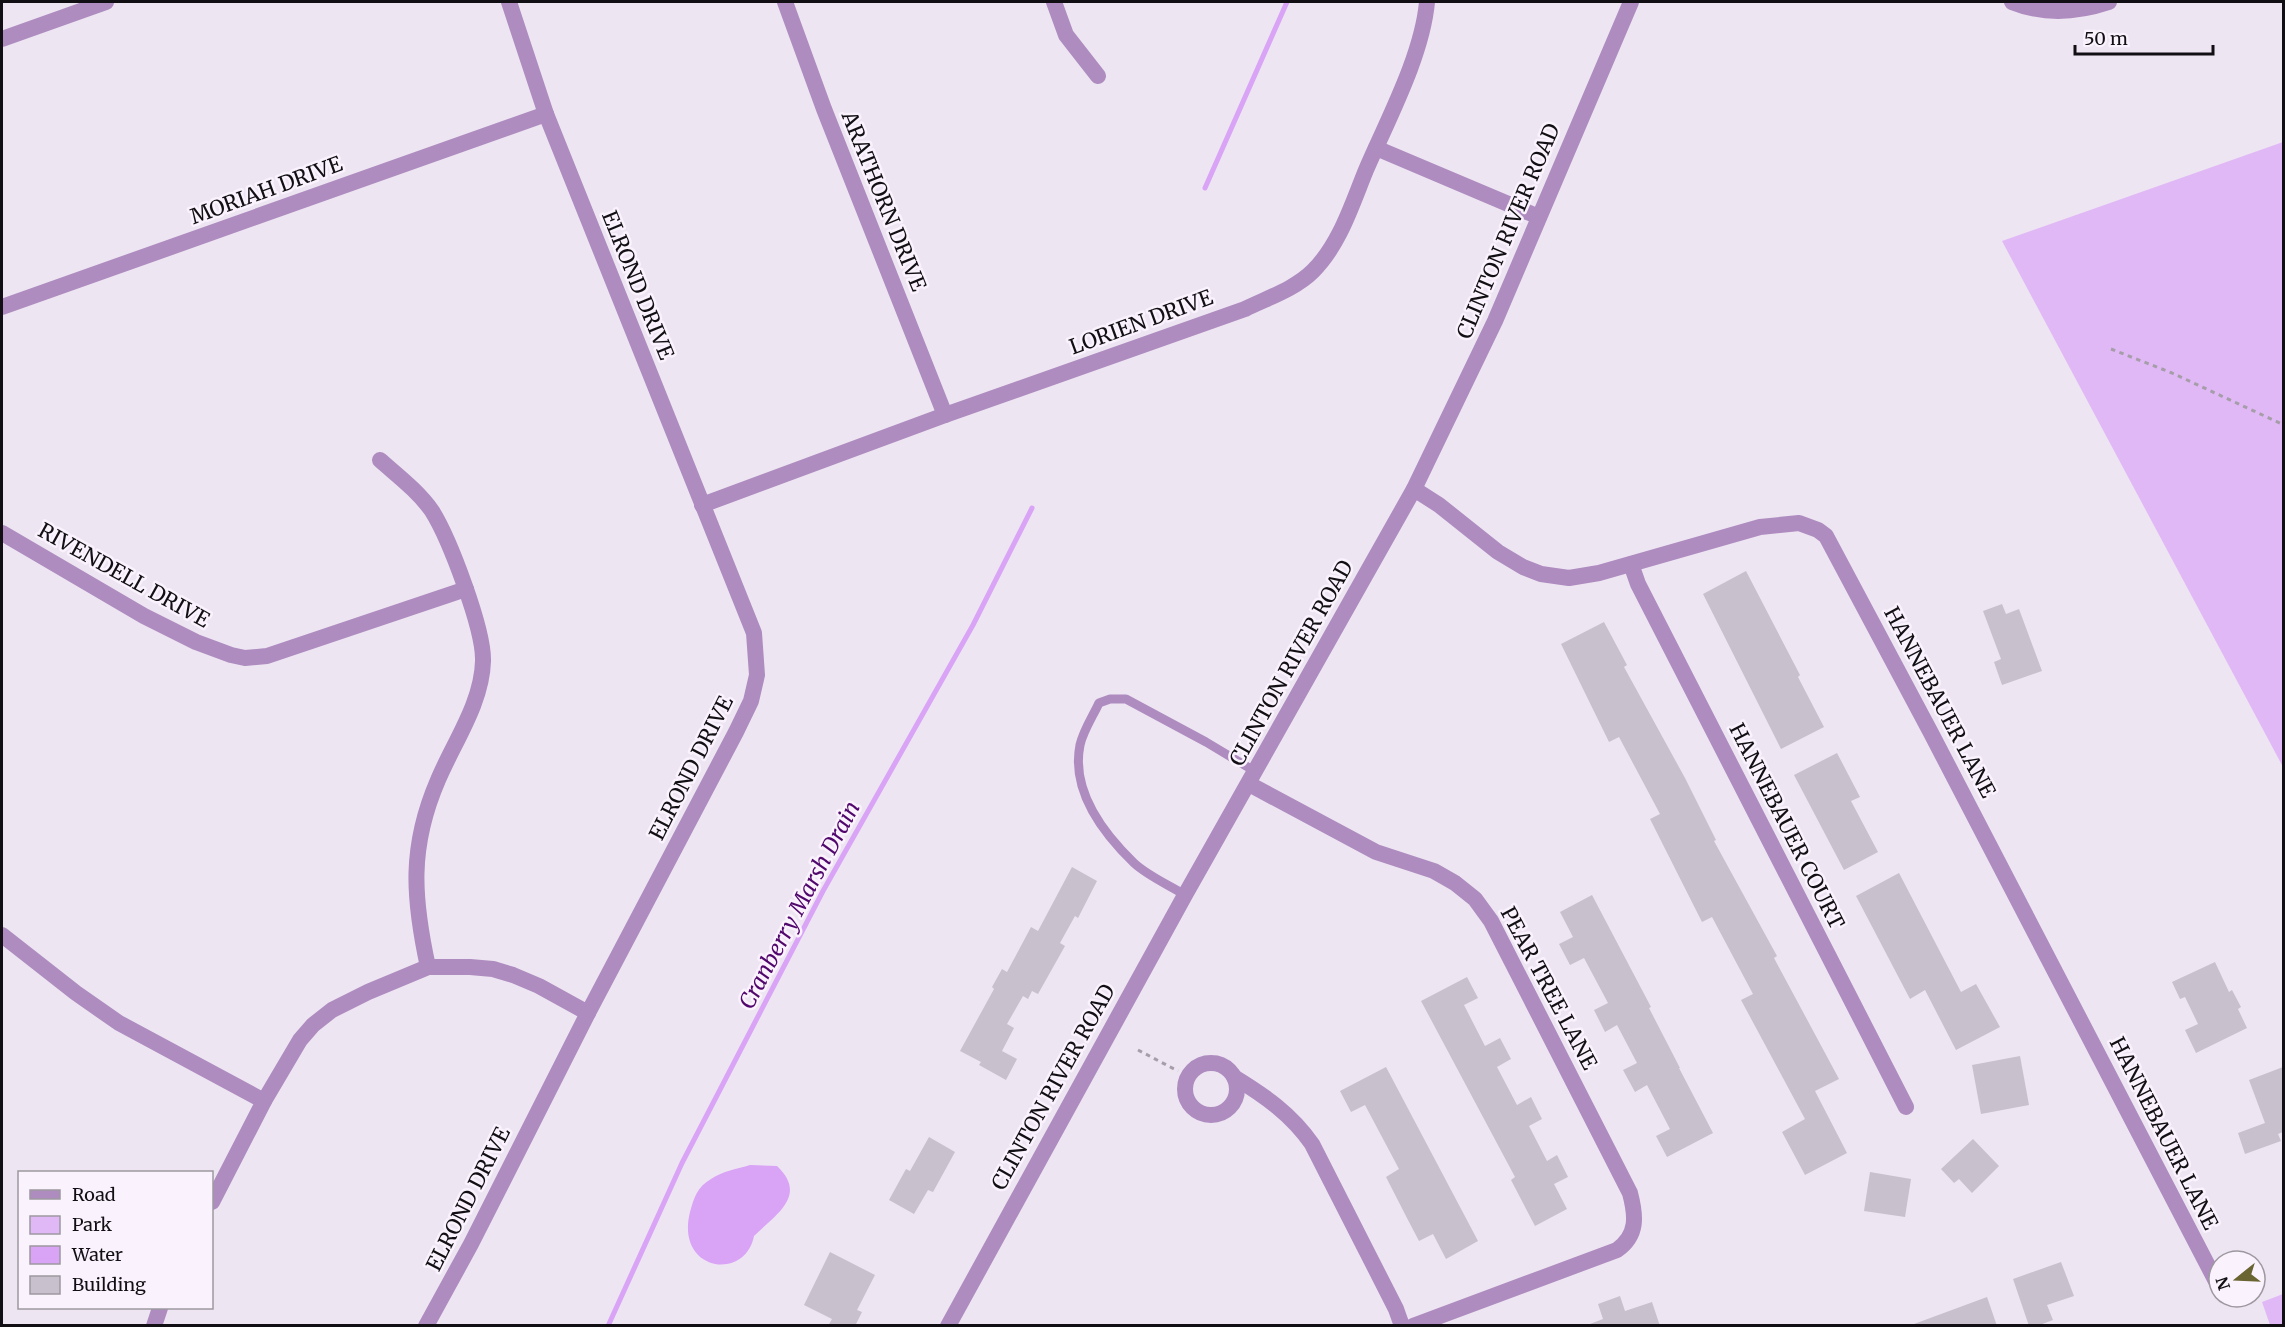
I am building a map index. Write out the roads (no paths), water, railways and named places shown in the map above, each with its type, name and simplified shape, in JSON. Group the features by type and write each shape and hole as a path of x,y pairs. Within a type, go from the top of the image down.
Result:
{"street":[{"path":"2,39 106,2"},
{"name":"ELROND DRIVE","path":"426,1326 471,1244 588,1013 751,701 757,675 754,633 546,114 509,2"},
{"name":"ARATHORN DRIVE","path":"785,2 824,109 945,415"},
{"path":"1054,2 1066,35 1098,76"},
{"name":"LORIEN DRIVE","path":"702,505 945,415 1245,309 1288,289 1312,273 1327,255 1339,232 1376,148 1419,45 1427,2"},
{"name":"CLINTON RIVER ROAD","path":"948,1326 1185,895 1414,489 1464,388 1631,2"},
{"path":"2012,2 2040,10 2060,12 2109,2"},
{"name":"MORIAH DRIVE","path":"2,307 546,114"},
{"path":"1376,148 1539,217"},
{"path":"380,460 421,497 432,512 466,589 481,641 483,661 478,687 468,716 437,781 418,849 415,894 428,967"},
{"name":"HANNEBAUER LANE","path":"1414,489 1439,505 1498,552 1523,567 1541,574 1569,578 1599,573 1760,527 1798,523 1818,530 1826,536 1931,732 2207,1264"},
{"name":"RIVENDELL DRIVE","path":"2,532 144,616 196,642 245,658 267,656 466,589"},
{"name":"HANNEBAUER COURT","path":"1631,564 1638,584 1905,1107"},
{"name":"PEAR TREE LANE","path":"1252,778 1376,852 1434,871 1475,898 1491,921 1630,1193 1634,1209 1632,1233 1626,1243 1617,1250 1413,1326"},
{"path":"2,935 76,993 119,1023 264,1101"},
{"path":"213,1200 264,1101 300,1040 312,1025 332,1010 368,992 428,967 493,969 539,986 588,1013"},
{"path":"1271,1102 1243,1103 1215,1115 1199,1112 1188,1101 1185,1083 1195,1068 1212,1063 1221,1065 1234,1077 1271,1102 1298,1123 1312,1144 1396,1309 1402,1326"},
{"path":"1230,1107 1237,1093 1234,1077"},
{"path":"154,1326 160,1309"}],"lane":[{"path":"1185,895 1135,864 1107,832 1091,808 1081,787 1077,771 1080,744 1099,703 1110,699 1126,699 1206,742 1252,778"}],"water":[{"path":"750,1165 777,1166 786,1177 790,1187 785,1205 754,1236 748,1251 738,1260 726,1264 713,1263 701,1258 692,1247 688,1232 690,1212 699,1189 716,1176"}],"waterway":[{"name":"Cranberry Marsh Drain","path":"1205,188 1287,2"},
{"name":"Cranberry Marsh Drain","path":"608,1326 682,1163 823,891 973,625 1032,508"}]}
